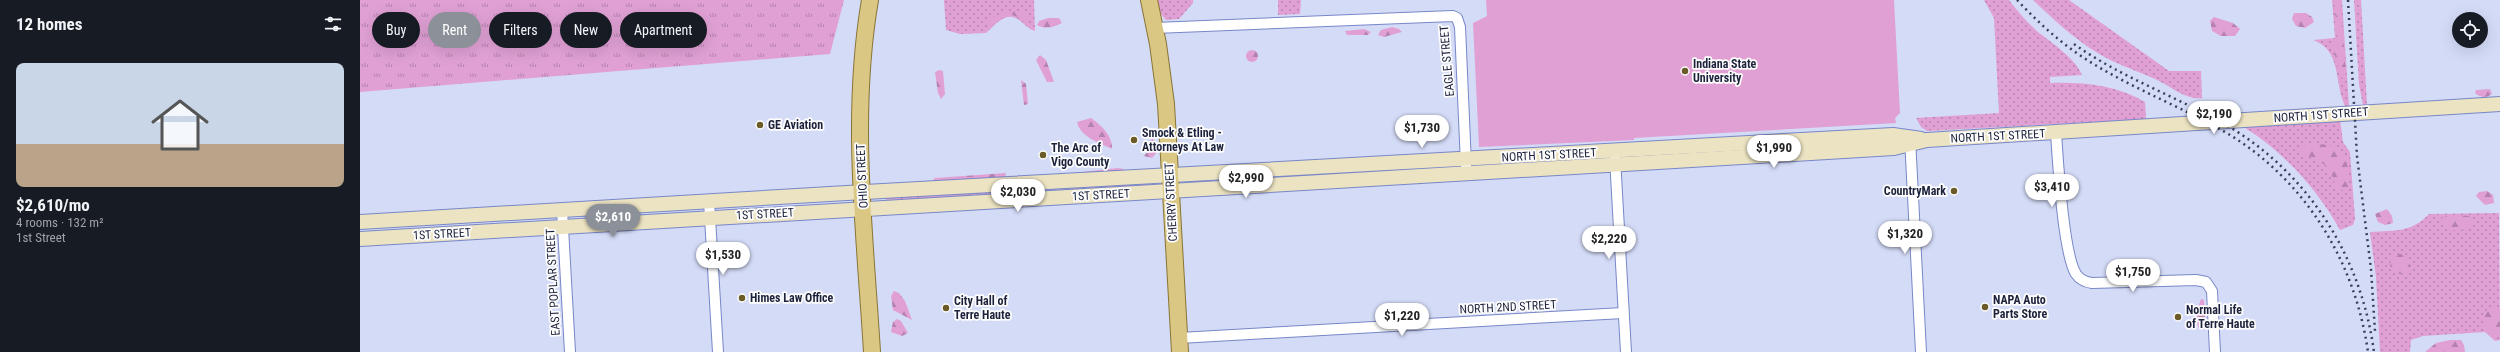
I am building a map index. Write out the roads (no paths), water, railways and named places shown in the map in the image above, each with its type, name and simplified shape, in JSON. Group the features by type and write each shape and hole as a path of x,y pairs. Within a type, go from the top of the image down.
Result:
{"main road":[{"name":"OHIO STREET","path":"870,0 861,64 860,117 863,200 872,352"},
{"name":"CHERRY STREET","path":"1149,0 1165,92 1179,345"},
{"name":"NORTH 1ST STREET","path":"1170,183 1466,167 1616,166 1894,148 1910,141 2500,104"},
{"name":"NORTH 1ST STREET","path":"1466,167 1615,151 1893,135 1910,141"},
{"name":"1ST STREET","path":"360,222 708,201 863,200 1170,183"},
{"name":"1ST STREET","path":"360,239 697,220 709,217 863,200"}],"street":[{"name":"EAGLE STREET","path":"1155,28 1322,23 1448,15 1457,18 1460,26 1466,167"},
{"path":"2056,133 2068,241 2076,275 2085,282 2092,283 2196,280 2206,282 2212,291 2216,352"},
{"path":"1910,141 1921,352"},
{"path":"1615,151 1626,352"},
{"path":"708,201 718,352"},
{"name":"EAST POPLAR STREET","path":"562,210 570,352"},
{"name":"NORTH 2ND STREET","path":"1179,345 1624,313"}],"railway":[{"path":"2017,0 2048,30 2081,56 2116,77 2225,132 2254,151 2279,173 2302,198 2322,226 2338,255 2351,286 2361,318 2368,352"},
{"path":"2348,0 2357,156 2371,269 2375,331"},
{"path":"2074,44 2127,76 2221,122 2252,142 2279,165 2304,190 2325,219 2343,249 2357,282 2367,316 2374,352"}],"place":[{"name":"Indiana State University","path":"1685,71"},
{"name":"GE Aviation","path":"760,125"},
{"name":"Smock & Etling - Attorneys At Law","path":"1134,140"},
{"name":"The Arc of Vigo County","path":"1043,155"},
{"name":"CountryMark","path":"1954,191"},
{"name":"Himes Law Office","path":"742,298"},
{"name":"NAPA Auto Parts Store","path":"1985,307"},
{"name":"City Hall of Terre Haute","path":"946,308"},
{"name":"Normal Life of Terre Haute","path":"2178,317"}]}
